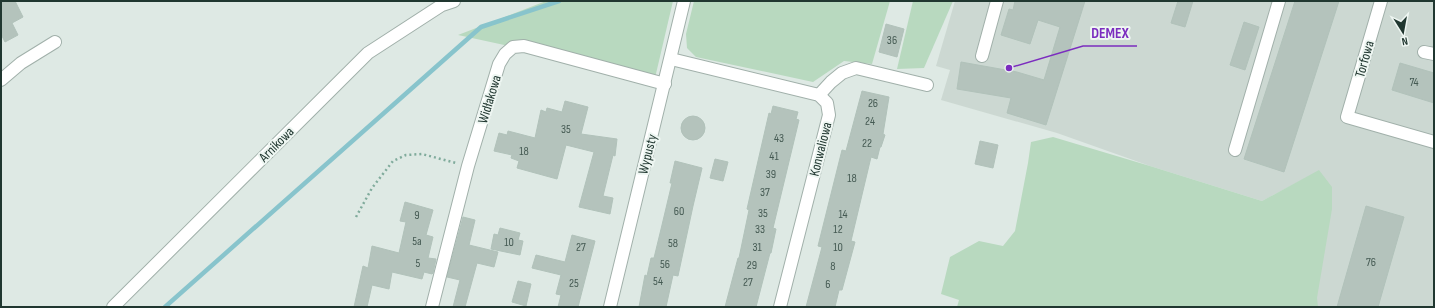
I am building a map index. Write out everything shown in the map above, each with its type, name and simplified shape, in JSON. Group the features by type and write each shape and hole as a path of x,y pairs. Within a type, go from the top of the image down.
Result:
{"street":[{"name":"Arnikowa","path":"114,307 368,53 442,5 454,1"},
{"name":"Wypusty","path":"610,307 684,1"},
{"path":"982,56 997,1"},
{"path":"1235,150 1279,1"},
{"name":"Torfowa","path":"1381,1 1347,117 1434,142"},
{"path":"1,80 22,63 55,42"},
{"name":"Widłakowa","path":"432,307 468,166 499,64 505,54 512,47 524,46 665,84"},
{"path":"671,59 819,95 842,73 856,68 927,85"},
{"name":"Konwaliowa","path":"780,307 829,115 827,103 819,95"}],"path":[{"path":"356,217 372,188 393,161 406,155 422,154 468,166"}],"shaded area":[{"path":"955,1 1434,1 1434,307 1281,307 1319,171 1262,201 1150,166 1057,133 941,100 950,70 936,66"}],"green space":[{"path":"546,1 673,1 655,78 458,35"},
{"path":"694,1 890,1 872,64 844,61 813,82 696,57 687,48 686,34"},
{"path":"913,1 953,1 924,68 897,69"},
{"path":"1053,137 1262,201 1319,170 1332,187 1332,209 1317,298 1318,307 957,307 959,300 941,294 950,257 979,241 1003,246 1015,231 1031,142"}],"building":[{"path":"1,1 15,1 23,17 12,23 18,35 5,42 1,34"},
{"path":"1015,1 1085,1 1046,125 1007,113 1011,98 957,89 961,62 1017,72 1044,80 1060,27 1038,20 1030,44 1001,35 1009,9 1013,10"},
{"path":"1178,1 1193,1 1185,27 1171,23"},
{"path":"1295,1 1339,1 1284,172 1244,159"},
{"path":"1244,22 1259,27 1245,70 1230,65"},
{"path":"886,24 904,29 897,57 879,52"},
{"path":"1400,63 1434,73 1434,103 1392,90"},
{"path":"862,91 889,97 883,134 885,135 877,159 871,157 851,241 855,242 842,290 839,290 835,307 806,307 822,247 818,246 842,150 846,151"},
{"path":"565,101 588,107 581,134 617,139 615,156 613,155 603,196 613,198 610,214 579,207 594,152 566,145 557,179 517,168 519,161 511,158 512,155 494,151 499,133 507,135 508,131 535,138 541,110 546,112 547,108 562,112"},
{"path":"773,106 798,112 796,119 799,120 773,228 776,229 771,253 756,307 725,307 739,258 749,210 747,209 769,113 771,114"},
{"path":"693,116 698,117 704,123 704,133 698,139 693,140 688,139 682,133 681,128 682,123 688,117"},
{"path":"980,141 998,145 993,168 975,164"},
{"path":"715,159 728,162 723,181 710,178"},
{"path":"675,161 702,168 678,276 673,275 666,307 639,307 645,275 647,276 651,258 654,258 672,183 670,183"},
{"path":"405,202 433,210 426,235 433,237 428,258 436,259 433,273 424,272 422,279 392,272 389,289 372,285 367,307 354,307 363,266 368,268 372,246 399,253 406,222 400,221"},
{"path":"1366,206 1404,217 1378,307 1337,307"},
{"path":"463,217 475,220 469,245 498,252 494,267 477,263 465,307 453,307 460,280 447,277"},
{"path":"500,228 520,233 518,240 523,241 520,255 491,249 494,234 498,235"},
{"path":"572,235 595,241 578,307 558,307 561,295 556,294 561,275 532,268 536,255 565,262"},
{"path":"518,281 531,284 526,306 512,302"}],"waterway":[{"path":"165,307 481,27 559,1"}],"place":[{"name":"DEMEX","path":"1009,68"}]}
